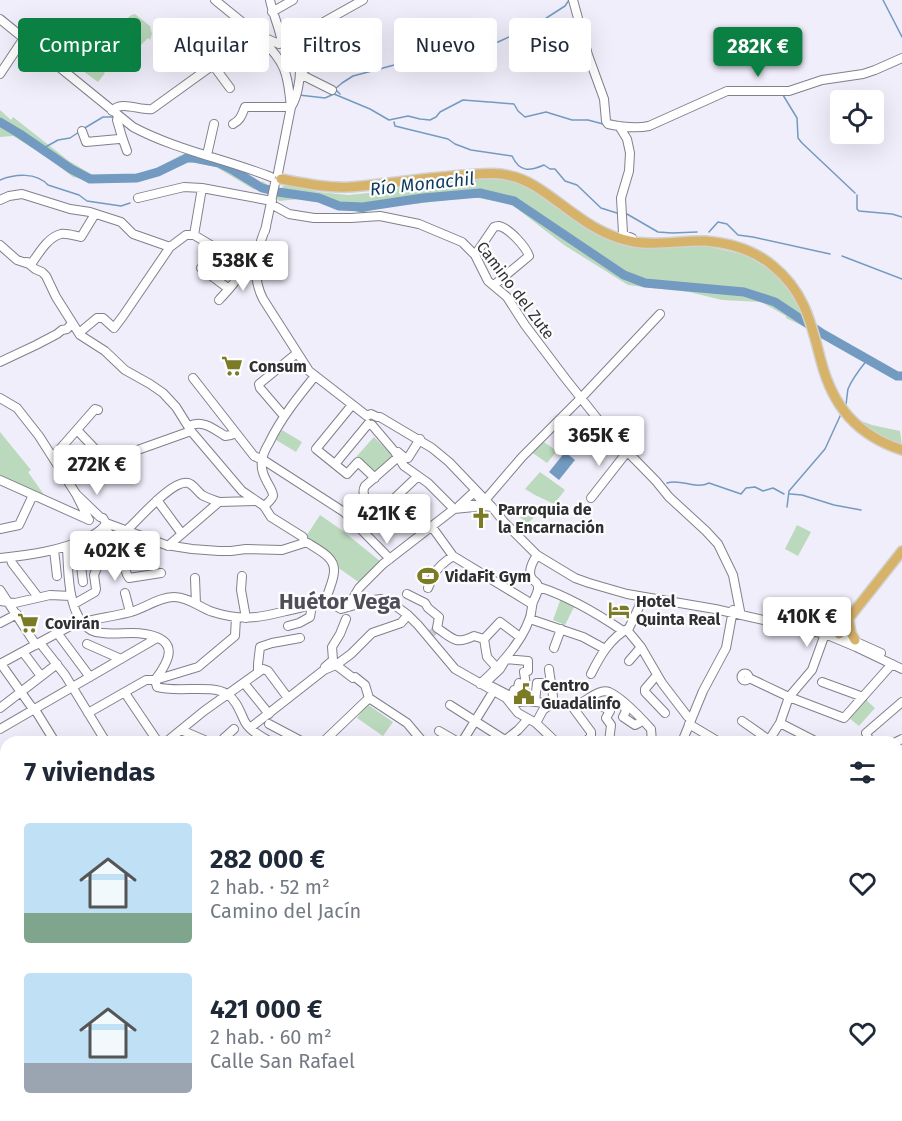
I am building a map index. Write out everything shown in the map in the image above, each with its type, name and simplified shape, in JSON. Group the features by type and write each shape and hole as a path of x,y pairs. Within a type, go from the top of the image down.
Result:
{"main road":[{"path":"276,180 341,187 455,175 491,173 512,176 532,184 583,221 604,233 623,240 652,244 705,241 743,248 772,264 783,274 802,300 815,334 821,362 840,406 869,435 883,444 902,450"},
{"path":"839,634 902,551"},
{"path":"825,631 848,621"},
{"path":"848,621 855,640"}],"street":[{"path":"215,0 237,18"},
{"path":"270,0 281,37"},
{"path":"272,12 293,0"},
{"path":"331,18 363,0"},
{"path":"573,0 585,48 604,99 608,124 619,126 636,128 649,126 727,91 789,91 822,80 863,74 902,58"},
{"path":"0,19 18,33"},
{"path":"274,53 275,48 281,45"},
{"path":"0,74 18,47"},
{"path":"269,48 281,62"},
{"path":"65,72 133,127 150,136 276,180"},
{"path":"127,151 115,107 153,109 203,72"},
{"path":"215,72 230,88"},
{"path":"286,72 290,77 303,72"},
{"path":"219,300 248,268 258,265 258,256 291,107 286,72"},
{"path":"300,74 332,90"},
{"path":"291,107 294,103 300,74"},
{"path":"233,124 241,118 245,107 291,107"},
{"path":"207,155 214,124"},
{"path":"619,126 627,139 630,162 621,198 624,236 649,240 652,244"},
{"path":"82,131 86,142 122,137"},
{"name":"Camino del Zute","path":"138,198 184,187 202,188 272,201 290,214 302,217 380,216 419,224 462,242 475,255 488,281 507,297 525,325 608,432 669,497 718,544 733,575 736,598 726,648 703,691 684,736"},
{"path":"194,235 202,188"},
{"path":"0,200 22,194 95,214 121,222 132,234 170,247"},
{"path":"24,263 32,262 46,244 55,237 64,234 81,237 95,214"},
{"path":"475,255 494,227 500,226 510,232 527,249 529,256 494,285"},
{"path":"79,333 97,318 103,318 114,328 170,247 186,236 194,235 230,256 238,264 258,271 259,283"},
{"path":"0,245 17,260 42,272 79,333 105,351 125,370 163,393 242,491 264,506 271,517 303,537 304,543"},
{"path":"258,256 260,294 309,371 371,420 404,466 438,491 454,509"},
{"path":"201,268 229,289"},
{"path":"484,502 522,458 660,314"},
{"path":"0,362 67,329 72,323"},
{"path":"284,416 259,384 297,353"},
{"path":"264,506 273,494 262,470 265,450 284,416 315,376"},
{"path":"193,378 254,456 345,512 390,559"},
{"path":"0,398 16,408 39,436 98,525 99,562 93,579 95,592 73,600 50,595 15,603 0,601"},
{"path":"351,405 316,449 347,474 358,462 375,478"},
{"path":"53,457 95,410 98,410"},
{"path":"335,465 371,420 380,417 420,440 449,462 484,502 492,507 537,555 575,578 641,597 839,634 855,640 899,665"},
{"path":"132,452 190,429 194,424 210,425 225,436 235,433"},
{"path":"77,430 116,470"},
{"path":"418,476 379,513 363,496 365,486 398,452 408,458 420,440"},
{"path":"591,498 627,452"},
{"path":"128,531 157,500 178,484 186,482 203,496 219,502 255,501"},
{"path":"3,484 33,495 109,532 129,578 161,573"},
{"path":"0,529 20,525 33,495"},
{"path":"157,500 182,534"},
{"path":"168,546 219,502"},
{"path":"355,603 359,588 390,559 454,509 492,507"},
{"path":"98,525 128,531 168,546 219,551 282,550 308,543 333,562 334,572 326,600"},
{"path":"0,558 67,547 78,542 98,525"},
{"path":"432,527 453,556 532,604"},
{"path":"78,542 83,582"},
{"path":"67,547 73,600 81,622 93,631 146,634 163,641 169,651 169,657 155,680"},
{"path":"54,550 57,576"},
{"path":"483,684 520,637 530,619 532,604 539,588 530,575 531,566 537,555"},
{"path":"428,588 436,569 453,556"},
{"path":"10,557 12,563 38,597"},
{"path":"242,576 241,590 246,618"},
{"path":"195,578 196,604"},
{"path":"70,582 93,579"},
{"path":"539,588 551,591 625,631 640,647 662,683 690,721 710,736"},
{"path":"0,590 38,644 57,664 102,736"},
{"path":"125,593 130,612"},
{"path":"407,594 425,603 439,617 433,632"},
{"path":"51,736 0,664 72,626 130,612 170,597 184,598 211,612 246,618 257,618 312,606 326,600"},
{"path":"591,674 605,649 629,628 641,597"},
{"path":"326,600 341,609 355,603 381,599 393,604 433,632 462,642 474,636 484,639"},
{"path":"288,626 310,617 312,606"},
{"path":"734,613 763,615 794,624"},
{"path":"0,623 17,614"},
{"path":"250,728 323,671 336,665 356,650 372,633 401,623 408,615"},
{"path":"88,713 146,680 155,680 198,667 235,636 236,617"},
{"path":"323,671 325,666 333,660 332,647 346,619"},
{"path":"530,619 583,637 605,649"},
{"path":"484,639 501,622 520,637"},
{"path":"554,648 561,629"},
{"path":"825,631 899,665"},
{"path":"772,736 780,723 789,697 812,670 825,631"},
{"path":"433,632 455,669 483,684 512,697 519,683 526,685 524,672 528,671 528,661 506,660 500,669 483,684"},
{"path":"57,634 90,677"},
{"path":"839,634 874,652 878,657"},
{"path":"0,729 157,638"},
{"path":"258,671 260,647 300,638"},
{"path":"484,639 487,657 497,668"},
{"path":"87,644 121,659"},
{"path":"629,661 640,647"},
{"path":"23,652 41,676"},
{"path":"0,708 57,664"},
{"path":"336,665 365,685 369,698 407,723 418,736"},
{"path":"749,678 789,697 844,718 862,697 899,665"},
{"path":"174,736 263,669 268,671 288,698"},
{"path":"536,723 554,696 549,669"},
{"path":"657,675 645,692 664,713"},
{"path":"155,680 159,688 212,690 228,695 238,705 245,722 256,736"},
{"path":"535,702 537,682 550,682"},
{"path":"822,682 862,697"},
{"path":"244,683 271,718 261,736"},
{"path":"483,684 506,698 515,710 536,723 550,736"},
{"path":"595,700 599,692 604,691 622,700 651,729 649,736"},
{"path":"464,736 493,692"},
{"path":"125,693 154,736"},
{"path":"330,736 369,698"},
{"path":"512,704 522,700 574,705 595,700 610,711 606,718 610,725 609,736"},
{"path":"622,700 626,711 623,717 635,725 639,723"},
{"path":"867,736 866,733 902,702"},
{"path":"450,705 497,736"},
{"path":"574,705 574,709 591,732 591,736"},
{"path":"509,736 528,719"},
{"path":"742,722 763,736"},
{"path":"780,723 805,736"},
{"path":"268,724 291,736"},
{"path":"226,736 234,729"},
{"path":"181,730 195,736"},
{"path":"439,731 449,736"}],"green space":[{"path":"135,14 140,18 128,18"},
{"path":"141,19 150,26 152,34 150,40 148,38 141,45"},
{"path":"84,72 104,72 98,82"},
{"path":"0,110 11,120 13,117 69,161 93,175 106,177 140,173 157,168 187,152 221,163 248,180 261,185 262,181 268,185 267,192 253,189 216,167 188,162 137,181 100,183 73,177 47,157 13,136 0,137"},
{"path":"490,179 521,184 542,196 595,234 618,243 654,248 706,246 746,255 773,272 794,297 809,329 761,302 722,300 689,292 628,285 564,245 511,204 472,197 373,207 373,210 363,213 312,200 279,201 276,195 285,184 319,192 348,195 378,192 390,187"},
{"path":"856,419 900,431 902,446 871,432"},
{"path":"282,430 302,442 296,452 276,440"},
{"path":"0,432 31,470 28,472 47,499 0,476"},
{"path":"374,437 392,455 391,459 375,474 356,457"},
{"path":"541,440 557,451 547,463 530,451"},
{"path":"540,472 565,490 554,504 525,489"},
{"path":"532,505 535,509 539,505 544,510 541,516 537,514 527,524 519,516"},
{"path":"320,515 381,562 360,583 337,567 305,538"},
{"path":"797,525 811,532 798,556 785,549"},
{"path":"561,598 575,605 565,625 553,620"},
{"path":"865,699 875,708 859,726 849,718"},
{"path":"367,704 393,722 383,736 357,718"}],"water":[{"path":"565,452 575,460 559,480 549,472"}],"waterway":[{"path":"340,94 335,89 353,76 413,60 443,61 473,51 485,44 498,42 537,24 565,6 569,0"},
{"path":"883,0 902,37"},
{"path":"299,95 325,98 334,94 370,109 389,120 408,116 430,120 463,100 489,102"},
{"path":"783,95 797,118 798,138 855,193"},
{"path":"490,102 514,104 525,117 546,112 572,120 588,120 603,124"},
{"path":"83,129 103,117 114,117"},
{"name":"Río Monachil","path":"0,122 90,179 137,178 158,172 187,158 194,158 219,163 262,188 319,198 339,206 363,207 423,198 480,193 514,201 624,275 645,283 744,292 775,302 823,334 897,376 902,376"},
{"path":"394,122 395,126 448,139 471,150 512,156 522,168 534,169 544,165 555,169 565,181 577,185 601,208 620,214"},
{"path":"42,149 79,132"},
{"path":"0,180 12,176 31,176 48,185 79,195 87,201 121,206 130,203"},
{"path":"857,195 859,211 902,217"},
{"name":"Río Monachil","path":"339,206 367,213"},
{"path":"627,214 658,232 697,232"},
{"path":"709,232 718,222 727,224 738,235 830,254"},
{"path":"842,256 902,279"},
{"path":"846,404 848,389 868,359"},
{"path":"787,507 789,491 825,449 841,414"},
{"path":"667,483 698,485 709,483 741,494 746,488 755,487 763,491 773,488 784,494"},
{"path":"790,494 861,510"}],"tunnel":[{"path":"431,634 436,629"}],"place":[{"name":"Consum","path":"232,366"},
{"name":"Parroquia de la Encarnación","path":"481,518"},
{"name":"VidaFit Gym","path":"428,576"},
{"name":"Hotel Quinta Real","path":"619,610"},
{"name":"Covirán","path":"28,623"},
{"name":"Centro Guadalinfo","path":"524,694"}],"district":[{"name":"Huétor Vega","path":"340,601"}]}
